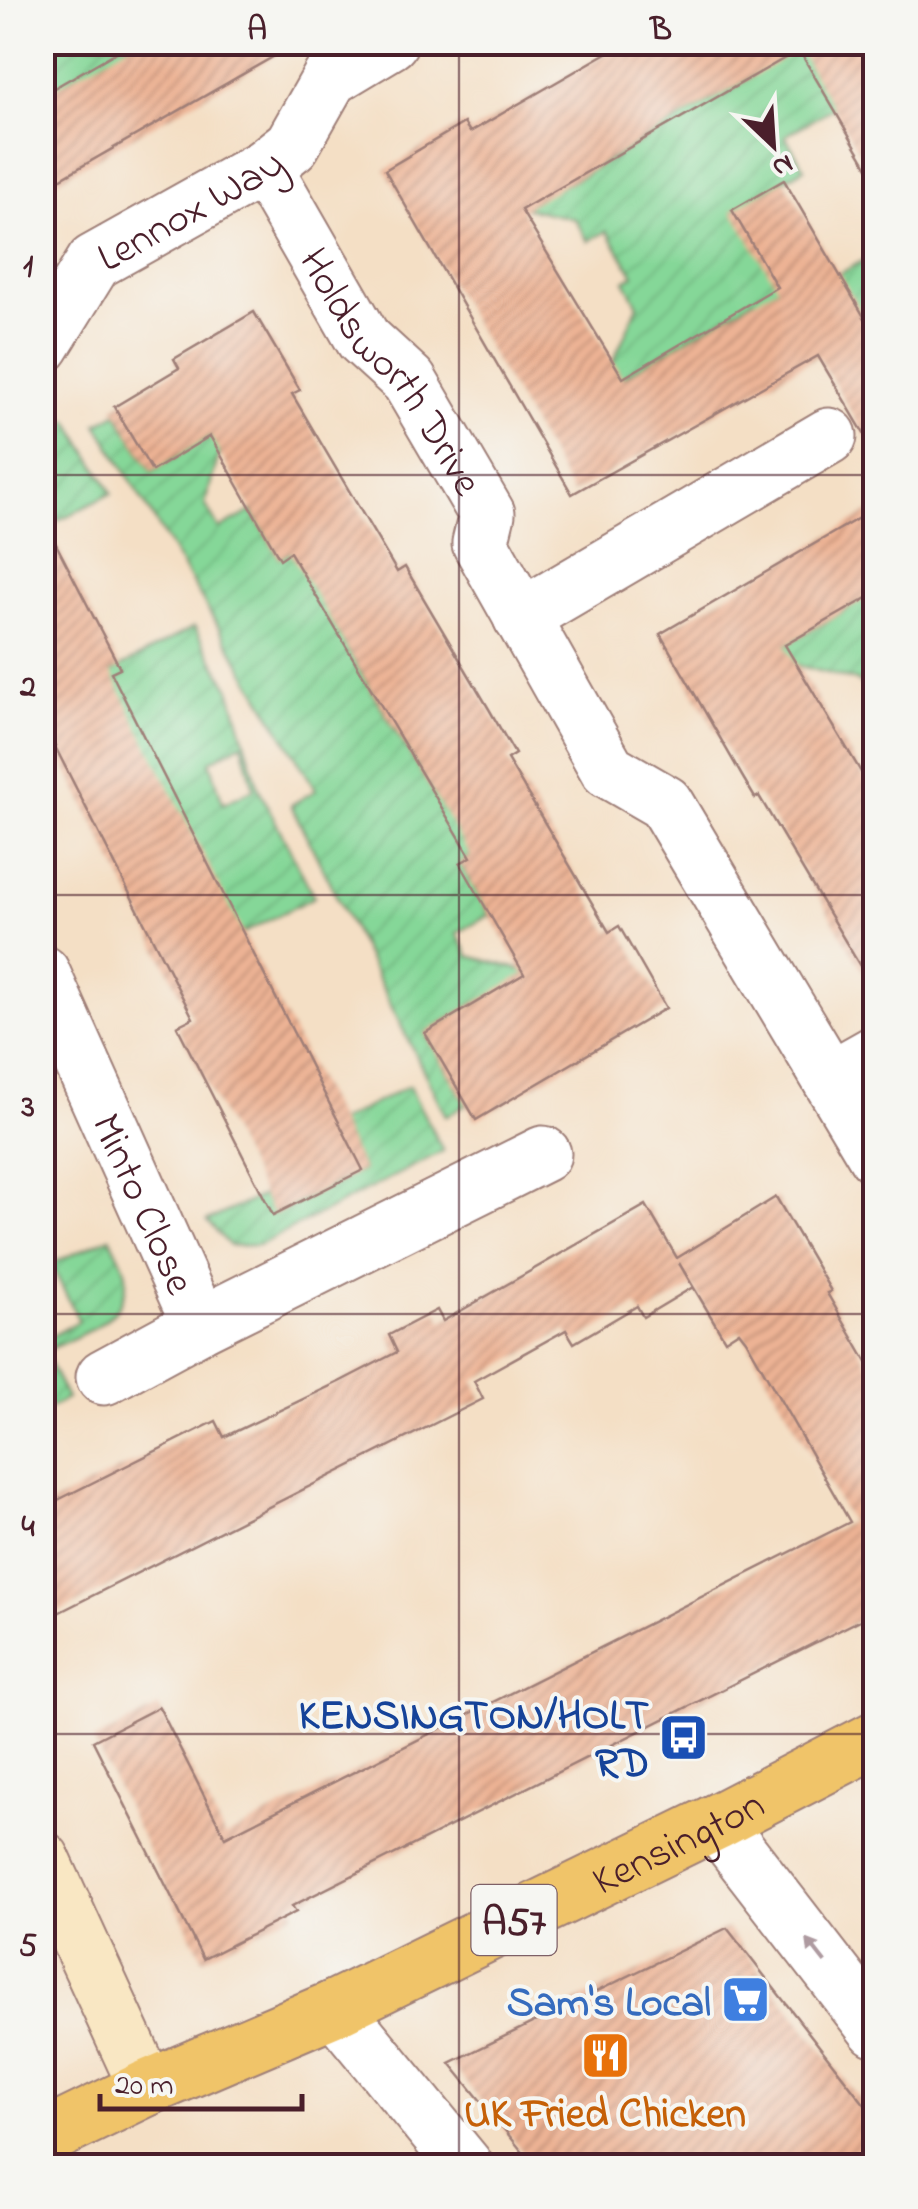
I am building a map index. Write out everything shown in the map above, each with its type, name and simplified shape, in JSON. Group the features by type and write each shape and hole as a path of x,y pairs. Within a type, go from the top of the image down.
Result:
{"main road":[{"name":"Kensington","path":"42,2139 147,2088 335,2008 716,1822 876,1739"},
{"path":"42,1859 147,2088"}],"street":[{"name":"Lennox Way","path":"42,346 94,262 264,167 292,146 330,78 390,42"},
{"name":"Holdsworth Drive","path":"264,167 363,339 410,380 487,514 480,544 608,770 665,803 853,1066 876,1156"},
{"path":"521,617 830,436"},
{"name":"Minto Close","path":"42,972 200,1325"},
{"name":"Minto Close","path":"104,1377 543,1154"},
{"path":"716,1822 876,2028"},
{"path":"335,2008 465,2166"}],"green space":[{"path":"43,43 136,43 43,96"},
{"path":"820,43 852,96 785,136 804,168 760,195 787,304 869,257 875,248 875,315 869,305 788,357 754,300 615,382 609,371 638,305 625,281 634,275 607,231 588,241 575,219 513,205 577,179 753,76 744,60"},
{"path":"117,413 152,471 217,432 223,440 205,504 219,529 252,511 280,558 295,549 380,705 474,855 460,863 490,915 457,933 469,956 538,974 425,1033 467,1104 446,1116 291,805 316,790 97,424"},
{"path":"53,419 69,421 112,493 47,526 42,517 43,425"},
{"path":"875,593 875,694 869,698 860,682 793,664 782,647"},
{"path":"194,627 230,689 259,789 314,897 241,934 110,673","holes":["242,743 254,789 223,804 210,761"]},
{"path":"409,1086 443,1151 259,1245 230,1246 207,1221 263,1195 275,1214 362,1170 338,1122"},
{"path":"110,1237 126,1274 120,1304 99,1324 44,1352 67,1399 43,1411 43,1341 79,1321 51,1264"}],"building":[{"path":"134,42 299,42 42,189 42,95"},
{"path":"626,42 876,42 876,181 799,50 521,210 623,378 777,287 732,210 784,180 876,337 876,454 818,356 572,494 385,170 464,123 470,132"},
{"path":"254,312 300,390 292,394 397,572 405,567 489,709 515,754 507,759 609,932 619,926 666,1008 476,1120 425,1033 524,974 460,863 471,857 290,552 280,559 210,436 152,471 114,407 179,368 174,359"},
{"path":"876,508 876,593 785,645 876,797 876,993 759,796 755,798 660,634"},
{"path":"42,517 120,668 111,672 363,1170 273,1215 177,1026 193,1018 42,721"},
{"path":"776,1197 876,1378 876,1612 292,1906 296,1912 203,1959 93,1741 159,1707 225,1837 850,1522 746,1340 739,1331 725,1340 679,1263 693,1287 643,1317 637,1306 574,1343 566,1330 474,1381 483,1399 42,1621 42,1508 216,1421 224,1437 339,1382 397,1352 389,1335 437,1310 443,1321 646,1205 677,1258"},
{"path":"727,1928 876,2119 876,2166 534,2166 450,2063"}],"place":[{"name":"KENSINGTON/HOLT RD","path":"684,1737"},
{"name":"Sam's Local","path":"746,2000"},
{"name":"UK Fried Chicken","path":"605,2055"}]}
